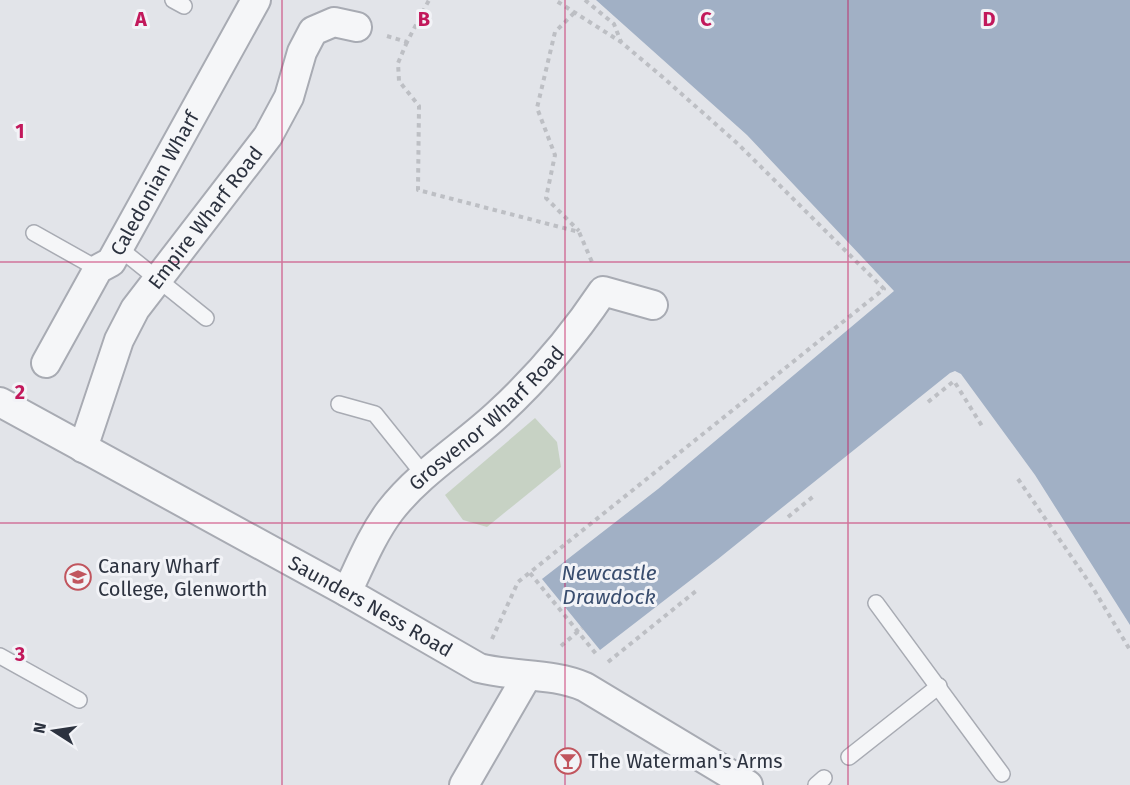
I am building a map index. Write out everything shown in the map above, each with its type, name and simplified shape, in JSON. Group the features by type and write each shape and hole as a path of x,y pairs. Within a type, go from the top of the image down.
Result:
{"street":[{"name":"Caledonian Wharf","path":"46,363 98,269 111,262 256,0"},
{"name":"Empire Wharf Road","path":"83,448 119,340 135,309 268,136 289,97 302,52 313,31 334,22 357,27"},
{"path":"603,291 653,305"},
{"name":"Grosvenor Wharf Road","path":"347,592 366,552 390,511 424,475 499,413 551,361 580,326 603,291"},
{"name":"Saunders Ness Road","path":"0,402 347,592 479,668 572,681 748,785"},
{"path":"464,785 527,676"}],"lane":[{"path":"33,233 98,269"},
{"path":"119,248 206,318"},
{"path":"339,404 375,414 424,475"},
{"path":"876,603 1002,774"},
{"path":"0,656 80,700"},
{"path":"849,757 939,686"}],"path":[{"path":"429,0 398,63 399,81 419,106 418,190 579,232"},
{"path":"479,668 518,582 884,289 738,144 621,42 555,0"},
{"path":"585,0 614,24 621,42"},
{"path":"574,13 555,32 537,108 555,155 546,198 579,232 603,291"},
{"path":"357,27 407,42"},
{"path":"928,402 954,381 982,426"},
{"path":"1018,479 1093,588 1130,650"},
{"path":"789,517 815,495"},
{"path":"530,573 598,656"},
{"path":"604,664 696,591"}],"green space":[{"path":"535,418 557,442 561,467 487,527 463,520 445,495"}],"water":[{"name":"Newcastle Drawdock","path":"596,0 1130,0 1130,625 1035,475 961,374 955,371 600,650 542,579 658,489 894,291 747,135"}],"place":[{"name":"Canary Wharf College, Glenworth","path":"78,577"},
{"name":"The Waterman's Arms","path":"568,761"}]}
